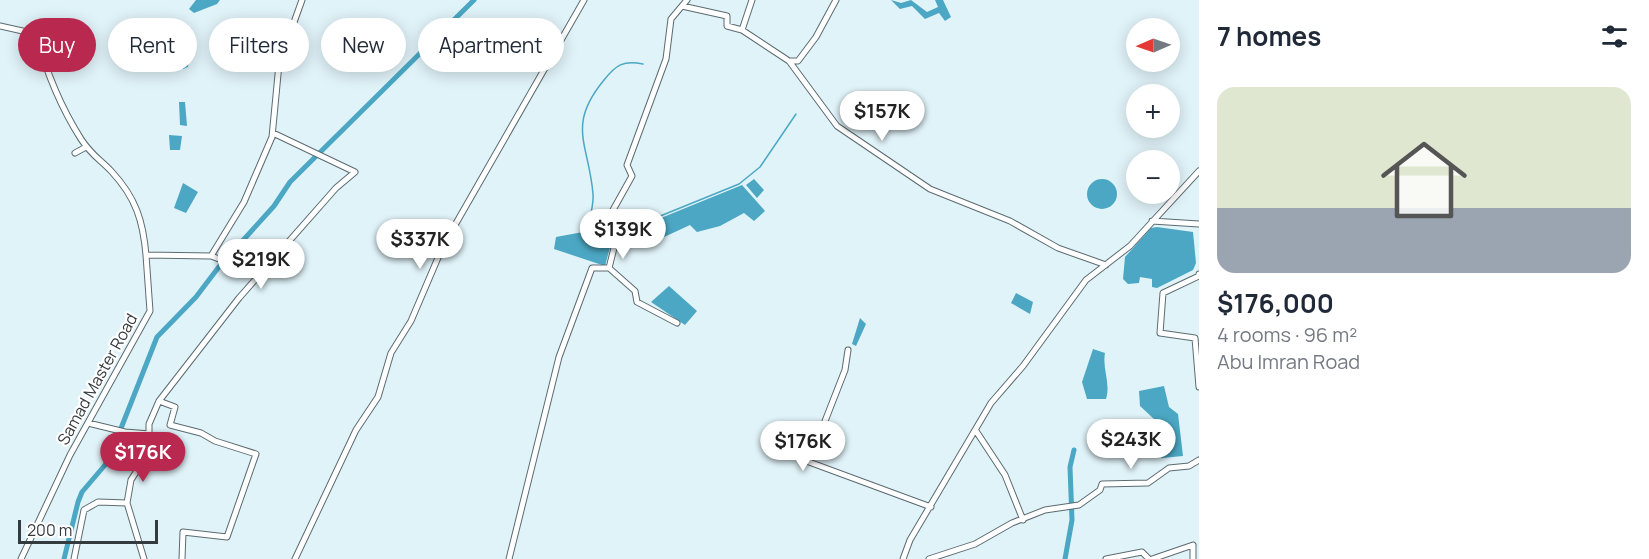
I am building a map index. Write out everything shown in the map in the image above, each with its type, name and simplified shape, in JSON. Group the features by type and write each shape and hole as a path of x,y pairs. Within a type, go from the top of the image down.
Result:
{"street":[{"path":"213,257 244,202 273,133 279,63 302,0"},
{"path":"295,559 356,430 378,397 391,353 411,321 443,246 584,0"},
{"path":"609,268 616,240 611,228 613,210 632,176 627,165 666,59 671,19 687,0"},
{"path":"742,30 752,0"},
{"path":"789,61 798,61 816,37 836,0"},
{"path":"682,6 727,16 727,26 742,30 789,61 837,126 930,189 1010,221 1058,248 1106,265"},
{"name":"Samad Master Road","path":"0,27 36,34 46,73 86,147 94,158 111,171 137,206 144,231 150,312 88,423 21,559"},
{"path":"144,559 127,503 131,480 138,469 149,434 149,424 159,400 258,277 336,188 355,172 273,133"},
{"path":"75,153 86,147"},
{"path":"903,559 910,540 991,403 1023,366 1086,280 1130,246 1199,171"},
{"path":"1152,221 1199,224"},
{"path":"146,255 213,257 240,267 258,277"},
{"path":"509,559 559,357 592,268 609,268 635,291 637,302 677,323"},
{"path":"1199,274 1163,293 1160,333 1195,338 1199,387"},
{"path":"848,350 845,370 809,462 931,507"},
{"path":"159,400 175,408 170,425 201,433 215,441 256,454 227,537 183,532 182,559"},
{"path":"88,423 125,432 149,434"},
{"path":"976,431 1005,475 1023,520"},
{"path":"929,559 975,544 1012,523 1045,510 1075,506 1100,490 1102,484 1148,483 1169,468 1189,466 1199,460"},
{"path":"74,559 84,510 98,502 127,503"},
{"path":"1106,559 1142,552 1151,559 1193,545 1192,559"}],"water":[{"path":"196,0 220,0 217,4 194,13 189,9"},
{"path":"891,0 901,3 911,0 927,12 938,7 935,0 943,0 951,17 945,21 939,13 925,19 912,6 900,9"},
{"path":"179,102 185,102 187,126 180,125"},
{"path":"169,135 182,136 180,150 170,150"},
{"path":"754,179 764,190 757,198 746,185"},
{"path":"1102,179 1108,180 1116,188 1116,200 1108,208 1102,209 1096,208 1088,200 1087,194 1088,188 1096,180"},
{"path":"183,183 198,192 186,213 174,208"},
{"path":"742,185 765,211 754,221 744,213 720,226 697,232 690,225 649,244 641,232 656,220"},
{"path":"1151,228 1193,232 1196,263 1193,270 1157,288 1152,287 1152,279 1140,277 1139,283 1128,284 1123,279 1125,257"},
{"path":"583,232 612,240 605,266 554,249 556,237"},
{"path":"669,286 697,311 685,325 651,302"},
{"path":"1016,293 1033,302 1030,314 1011,303"},
{"path":"860,318 866,324 856,346 852,344"},
{"path":"1093,349 1105,353 1108,387 1106,399 1087,399 1082,382"},
{"path":"1164,386 1169,407 1178,414 1183,456 1162,458 1156,453 1154,419 1140,406 1139,391"}],"waterway":[{"path":"64,559 82,492 105,465 157,337 196,297 218,268 274,206 290,182 474,0"},
{"path":"612,236 588,227 593,194 583,136 583,123 592,96 612,71 625,63 643,64"},
{"path":"616,237 627,238 648,221 739,184 760,167 796,114"},
{"path":"1065,559 1072,520 1070,467 1074,450"}]}
